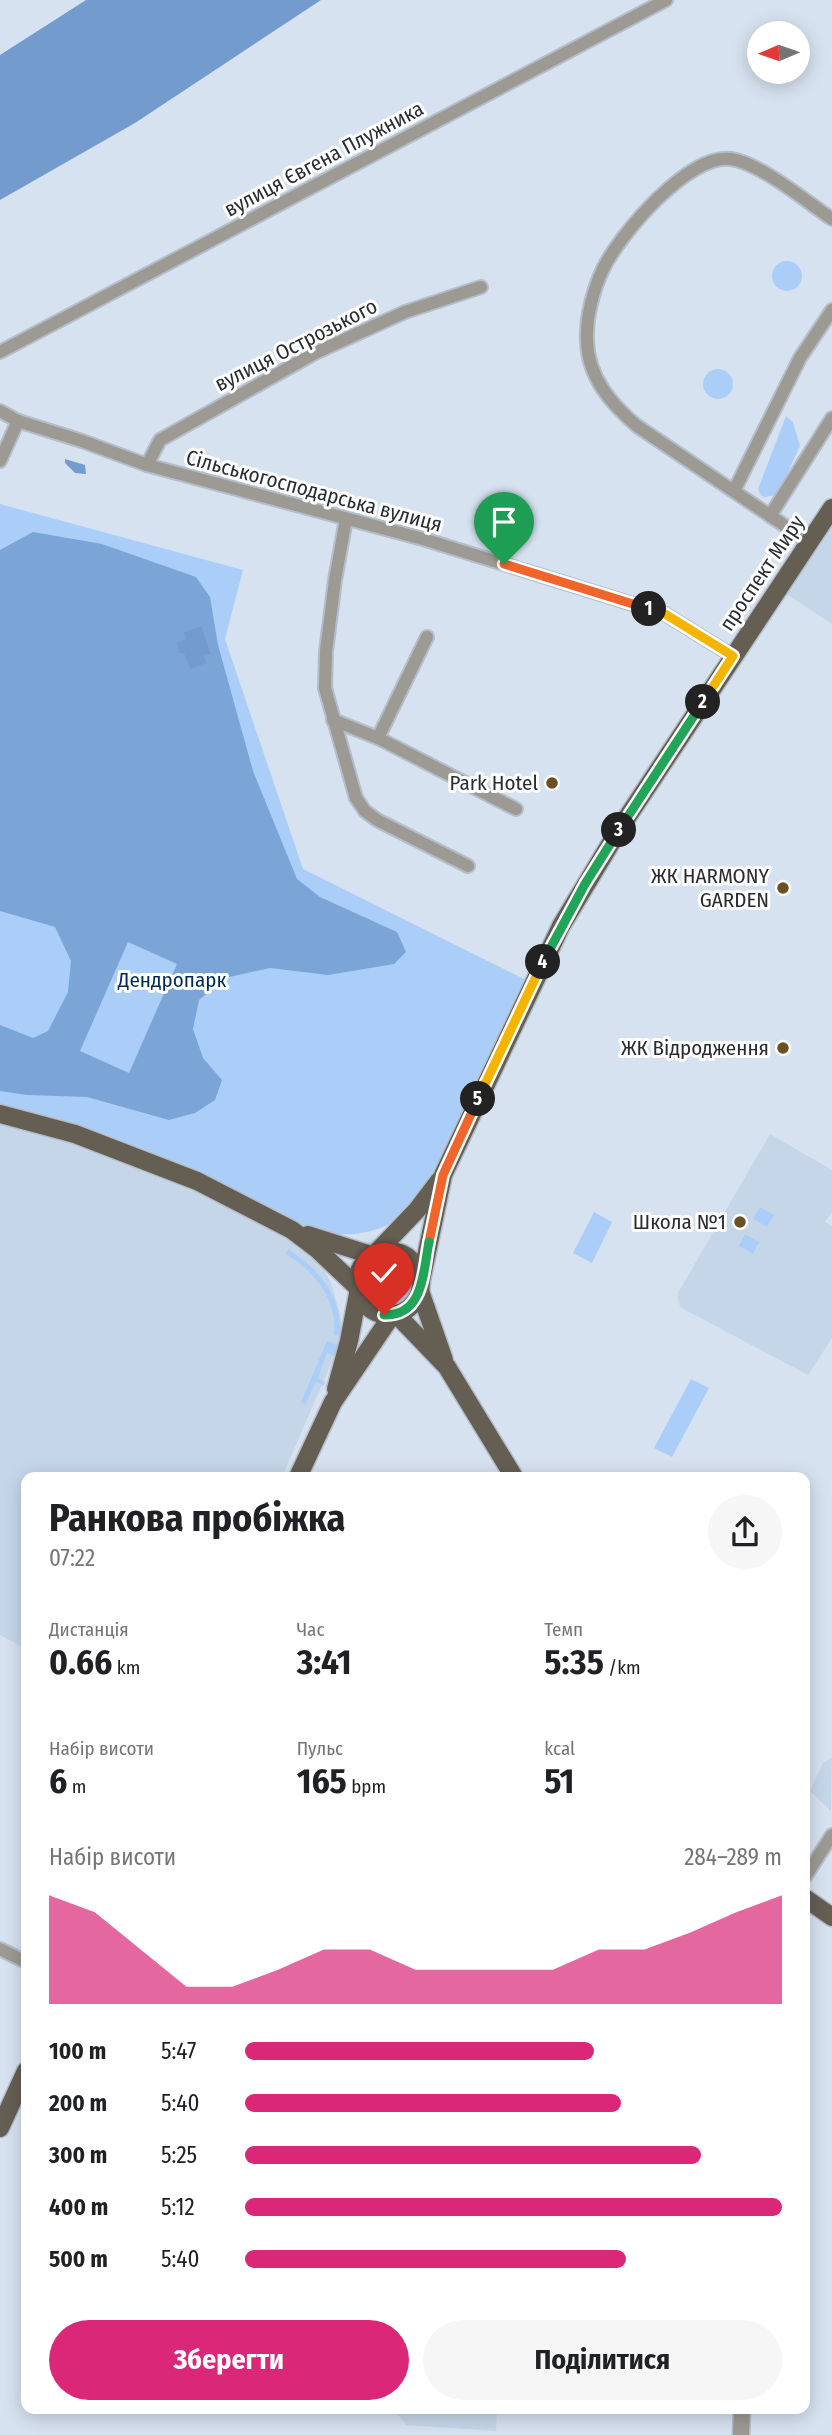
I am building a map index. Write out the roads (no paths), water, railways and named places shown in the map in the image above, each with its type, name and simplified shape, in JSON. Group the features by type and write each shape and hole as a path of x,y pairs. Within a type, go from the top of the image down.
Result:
{"main road":[{"name":"проспект Миру","path":"374,1254 417,1210 443,1175 561,926 626,819 832,508"},
{"path":"0,1114 75,1133 119,1149 197,1181 292,1230 317,1249 357,1290 371,1310 394,1314 447,1367 511,1472"},
{"name":"проспект Миру","path":"421,1285 443,1175"},
{"path":"292,1230 374,1254 392,1250 407,1255 417,1266 447,1367"},
{"path":"333,1402 349,1341 361,1266 374,1254"},
{"path":"300,1472 333,1402 394,1314 410,1307 421,1285"},
{"path":"810,1902 832,1917"},
{"path":"2,2119 21,2081"}],"street":[{"name":"вулиця Євгена Плужника","path":"0,352 666,0"},
{"path":"809,542 637,426 614,406 594,373 587,342 587,321 602,270 617,244 652,205 703,163 713,159 732,159 762,172 832,219"},
{"name":"вулиця Острозького","path":"146,465 160,440 315,353 405,312 481,286"},
{"path":"734,491 800,358 832,310"},
{"name":"Сільськогосподарська вулиця","path":"0,411 18,421 146,465 423,539 665,614 733,656"},
{"path":"769,516 832,418"},
{"path":"0,461 18,421"},
{"path":"346,519 326,651 324,688 356,798 365,811 377,820 468,866"},
{"path":"379,738 427,637"},
{"path":"333,720 379,738 516,809"},
{"path":"810,1869 832,1835"},
{"path":"0,1950 21,1960"},
{"path":"741,2435 743,2414"}],"place":[{"name":"Park Hotel","path":"552,783"},
{"name":"ЖК HARMONY GARDEN","path":"783,888"},
{"name":"ЖК Відродження","path":"783,1048"},
{"name":"Школа №1","path":"740,1222"}],"park label":[{"name":"Дендропарк","path":"172,980"}]}
